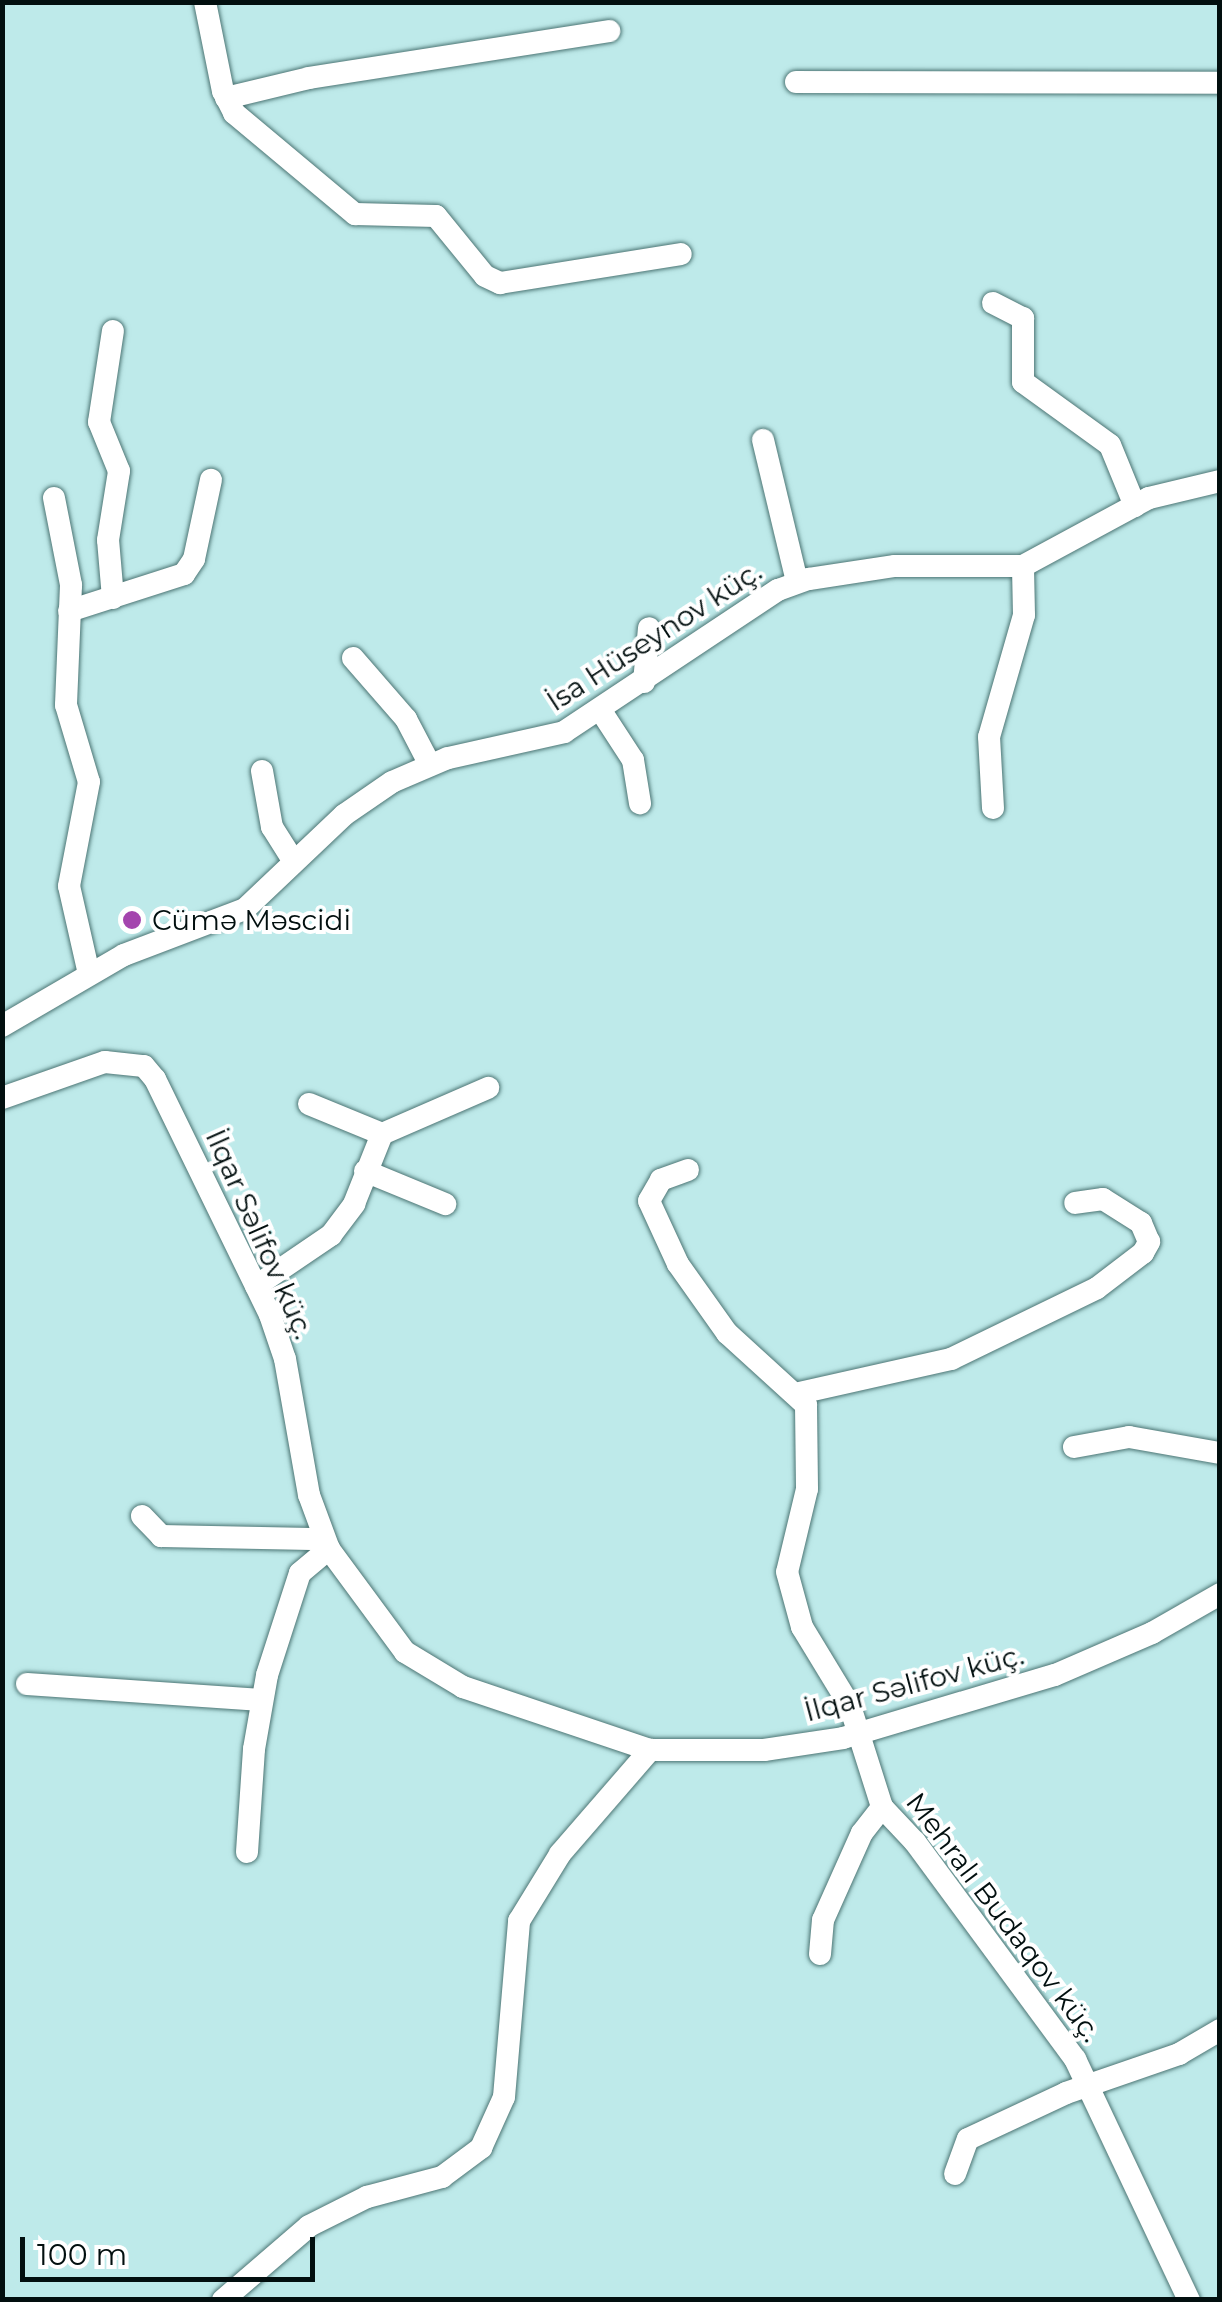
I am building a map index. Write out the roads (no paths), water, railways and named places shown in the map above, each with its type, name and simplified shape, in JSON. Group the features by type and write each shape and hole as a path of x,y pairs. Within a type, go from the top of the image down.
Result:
{"street":[{"path":"205,2 226,98 255,136 355,214 436,216 485,276 500,283 523,285 682,254"},
{"path":"226,98 309,78 608,31"},
{"path":"796,82 1220,83"},
{"path":"992,304 1022,318 1022,382 1110,445 1135,506"},
{"path":"113,331 98,422 119,471 108,540 113,598"},
{"path":"762,440 796,582"},
{"path":"69,611 184,574 194,559 210,480"},
{"name":"İsa Hüseynov küç.","path":"6,1014 89,974 245,909 344,815 430,764 538,742 601,711 796,582 895,566 1023,566 1135,506 1220,481"},
{"path":"54,498 68,554 66,705 90,782 70,906 89,974"},
{"path":"993,808 989,736 1024,615 1023,566"},
{"path":"644,682 649,628"},
{"path":"353,658 406,719 430,764"},
{"path":"601,711 632,760 640,803"},
{"path":"262,771 272,827 294,862"},
{"name":"İlqar Səlifov küç.","path":"2,1098 105,1062 144,1066 256,1286 285,1359 309,1495 327,1544 406,1652 436,1673 650,1750 709,1755 859,1734 1054,1675 1152,1633 1220,1594"},
{"path":"256,1286 331,1236 354,1204 382,1134 488,1088"},
{"path":"310,1104 382,1134"},
{"path":"688,1170 651,1188 657,1225 727,1333 799,1394 912,1371 994,1342 1097,1288 1144,1253 1149,1242 1141,1223 1103,1199 1075,1203"},
{"path":"365,1171 444,1204"},
{"name":"Mehralı Budaqov küç.","path":"799,1394 806,1405 808,1474 787,1572 802,1628 842,1691 882,1807 915,1842 1090,2085 1189,2300"},
{"path":"1074,1447 1129,1437 1220,1453"},
{"path":"142,1516 160,1536 327,1544"},
{"path":"247,1852 261,1700 292,1591 300,1573 327,1544"},
{"path":"27,1684 261,1700"},
{"path":"223,2300 310,2226 367,2197 442,2177 481,2148 504,2096 519,1921 560,1854 650,1750"},
{"path":"820,1954 823,1920 862,1832 882,1807"},
{"path":"954,2174 968,2139 1090,2085 1179,2054 1220,2030"}],"place":[{"name":"Cümə Məscidi","path":"132,920"}]}
